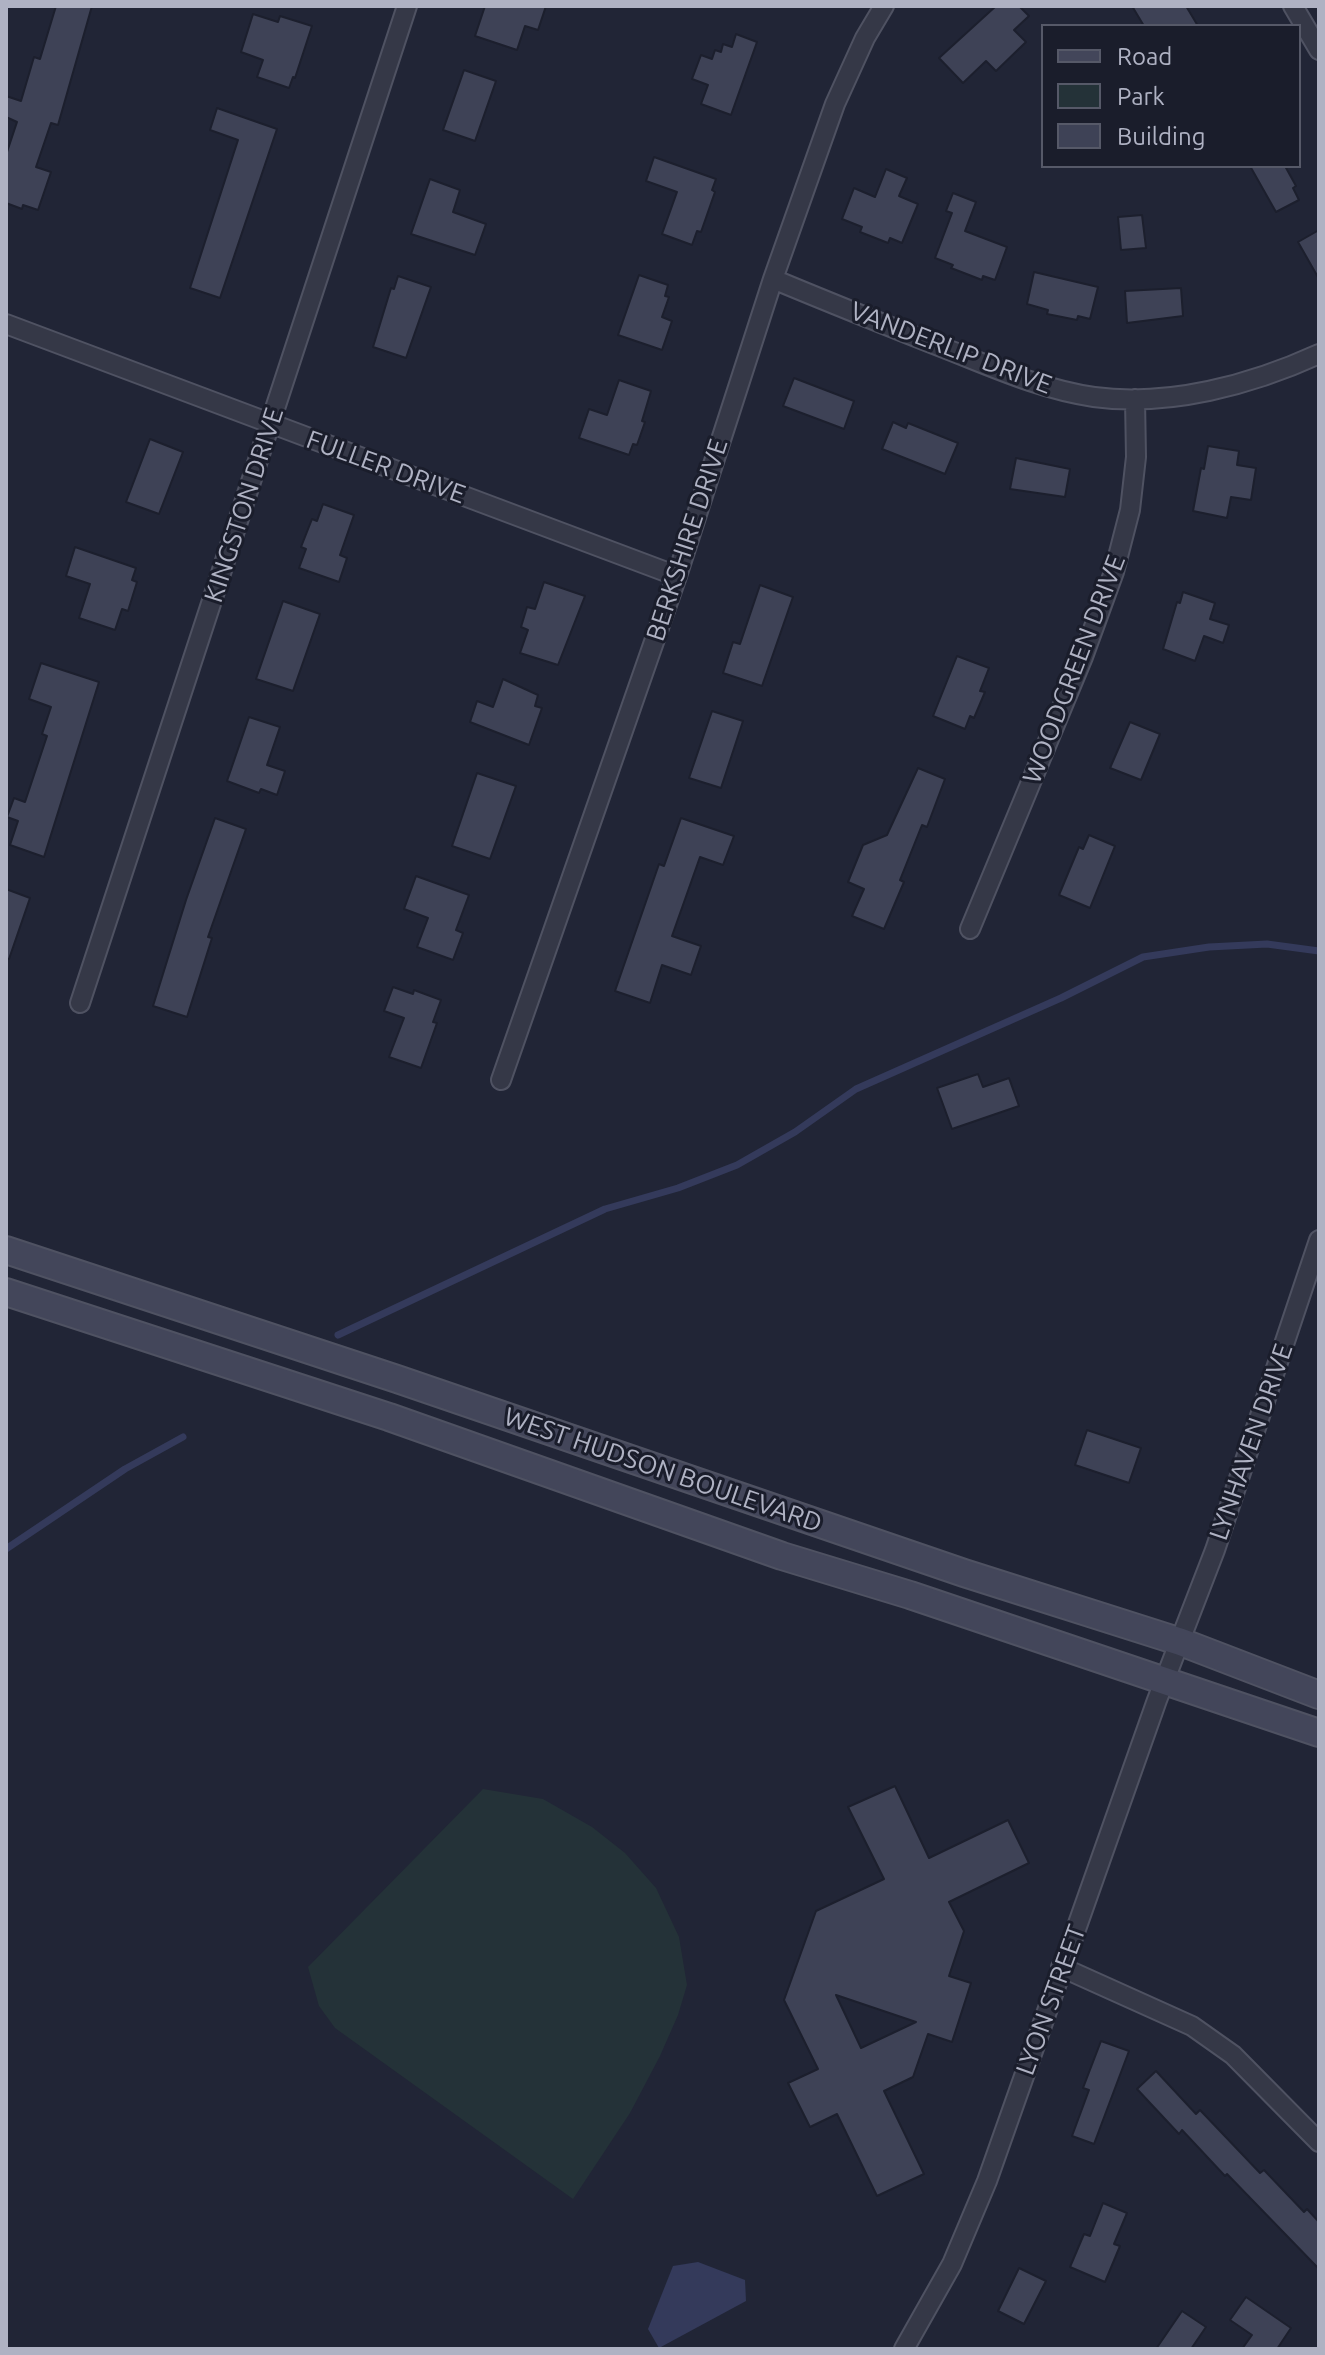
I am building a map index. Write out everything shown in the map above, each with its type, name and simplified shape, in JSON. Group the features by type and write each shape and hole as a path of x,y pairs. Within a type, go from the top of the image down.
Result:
{"main road":[{"name":"WEST HUDSON BOULEVARD","path":"6,1250 411,1384 964,1573 1181,1642 1319,1695"},
{"name":"WEST HUDSON BOULEVARD","path":"6,1292 389,1417 782,1556 910,1595 1319,1733"}],"street":[{"name":"KINGSTON DRIVE","path":"80,1003 407,6"},
{"name":"BERKSHIRE DRIVE","path":"501,1080 677,576 773,279 835,104 865,38 884,6"},
{"path":"1293,6 1319,50"},
{"name":"VANDERLIP DRIVE","path":"773,279 1022,379 1093,397 1135,399 1200,392 1287,369 1319,354"},
{"name":"FULLER DRIVE","path":"6,324 677,576"},
{"name":"WOODGREEN DRIVE","path":"970,929 1083,657 1114,572 1130,510 1136,457 1135,399"},
{"name":"LYNHAVEN DRIVE","path":"1181,1642 1319,1240"},
{"name":"LYON STREET","path":"904,2349 940,2287 972,2219 1181,1642"},
{"path":"1061,1967 1192,2026 1233,2055 1319,2142"}],"green space":[{"path":"483,1789 543,1799 592,1827 625,1853 656,1888 679,1937 687,1985 678,2015 630,2113 573,2199 335,2028 319,2006 308,1967"}],"water":[{"path":"698,2262 745,2280 746,2301 659,2348 648,2329 673,2266"}],"building":[{"path":"56,6 92,6 58,125 51,123 36,167 51,172 38,210 23,205 22,209 6,203 6,155 17,122 6,117 6,96 21,101 34,57 40,59"},
{"path":"485,6 546,6 538,30 525,26 517,50 475,36"},
{"path":"996,6 1019,6 1029,16 1014,30 1026,42 996,71 986,61 963,83 939,58"},
{"path":"1132,6 1186,6 1197,24 1143,24"},
{"path":"253,14 278,22 280,16 312,26 289,88 257,77 263,60 241,52"},
{"path":"736,34 757,42 731,115 701,104 708,85 692,79 701,55 712,59 715,50 721,52 723,44 732,47"},
{"path":"464,70 496,81 475,141 443,130"},
{"path":"217,108 277,129 220,298 190,288 238,140 210,130"},
{"path":"654,157 716,179 712,190 715,192 701,232 697,231 692,245 662,234 677,192 646,181"},
{"path":"1251,168 1286,168 1296,186 1293,188 1299,200 1276,212"},
{"path":"886,169 907,178 899,196 918,204 902,243 890,238 888,243 860,232 862,227 842,219 854,188 875,197"},
{"path":"430,179 460,190 453,212 486,224 475,255 411,234"},
{"path":"953,193 976,202 965,231 1007,247 995,280 983,276 982,280 935,258 952,213 946,211"},
{"path":"1142,215 1146,248 1121,250 1118,217"},
{"path":"1319,230 1319,279 1298,242"},
{"path":"1034,272 1098,287 1090,319 1078,316 1077,320 1047,314 1048,310 1027,304"},
{"path":"639,275 668,285 665,296 669,297 662,317 672,321 662,350 618,335"},
{"path":"398,276 431,287 406,358 373,347 391,288 394,289"},
{"path":"1181,288 1183,316 1127,323 1125,291"},
{"path":"794,378 854,401 844,429 783,406"},
{"path":"619,380 651,391 642,421 645,422 637,445 633,444 629,455 579,438 589,409 607,415"},
{"path":"893,422 906,428 908,423 958,443 945,474 882,449"},
{"path":"150,439 183,452 159,514 126,502"},
{"path":"1208,446 1239,451 1237,465 1256,468 1251,500 1231,497 1227,518 1193,511"},
{"path":"1016,458 1070,469 1065,497 1010,489"},
{"path":"323,504 354,515 340,555 347,558 339,582 299,568 306,549 301,547 312,519 317,521"},
{"path":"75,547 136,568 132,580 137,582 128,611 122,609 115,630 79,618 90,584 66,576"},
{"path":"544,582 585,596 558,665 520,653 528,630 521,627 527,607 535,609"},
{"path":"760,585 793,597 762,686 723,673 733,642 740,644"},
{"path":"1183,592 1215,603 1210,619 1229,625 1223,643 1204,636 1195,661 1163,649"},
{"path":"283,601 320,614 293,691 256,679"},
{"path":"957,656 989,668 980,691 985,692 974,718 970,716 965,729 933,716"},
{"path":"41,663 99,682 44,857 10,845 18,821 7,817 14,798 25,802 47,736 42,734 51,707 29,699"},
{"path":"503,679 538,695 535,706 542,708 529,745 470,722 477,701 493,707"},
{"path":"712,711 743,721 721,788 689,778"},
{"path":"249,717 280,727 267,765 285,771 277,795 261,789 259,793 227,781"},
{"path":"1130,722 1160,734 1141,780 1110,768"},
{"path":"918,768 945,779 927,827 922,825 900,880 904,882 884,929 852,916 864,889 848,882 863,845 887,835"},
{"path":"477,773 516,786 490,859 452,846"},
{"path":"215,818 246,829 208,937 212,938 187,1017 153,1006"},
{"path":"681,818 734,836 723,865 700,857 672,936 701,946 691,975 662,965 650,1003 615,991 659,864 664,866"},
{"path":"1089,835 1115,846 1090,908 1059,895 1079,847 1083,849"},
{"path":"416,876 469,895 456,930 463,933 453,960 417,947 428,918 404,909"},
{"path":"6,889 30,898 9,959 6,959"},
{"path":"393,987 413,994 414,990 441,1000 433,1022 437,1023 421,1068 389,1057 404,1018 384,1011"},
{"path":"978,1074 983,1087 1009,1078 1019,1106 952,1129 937,1088"},
{"path":"1087,1430 1141,1448 1129,1483 1075,1465"},
{"path":"895,1786 929,1858 1008,1820 1029,1863 949,1902 964,1931 949,1976 971,1983 952,2042 928,2034 913,2077 884,2091 924,2174 877,2196 837,2114 810,2127 788,2083 818,2069 784,2000 816,1911 884,1879 848,1807","holes":["836,1995 916,2022 861,2048"]},
{"path":"1101,2041 1129,2051 1094,2144 1072,2136 1089,2090 1083,2088"},
{"path":"1156,2071 1196,2114 1200,2110 1260,2173 1264,2170 1304,2212 1307,2209 1319,2222 1319,2269 1227,2174 1225,2176 1182,2130 1179,2134 1137,2089"},
{"path":"1103,2203 1127,2213 1114,2244 1120,2246 1105,2282 1070,2267 1084,2234 1090,2236"},
{"path":"1019,2268 1046,2281 1024,2324 998,2311"},
{"path":"1246,2297 1291,2328 1277,2349 1242,2349 1252,2335 1230,2320"},
{"path":"1182,2311 1206,2327 1191,2349 1156,2349"}],"waterway":[{"path":"338,1335 605,1209 678,1188 737,1165 795,1132 856,1089 1061,998 1143,957 1209,947 1267,944 1319,951"},
{"path":"6,1549 125,1469 183,1437"}]}
